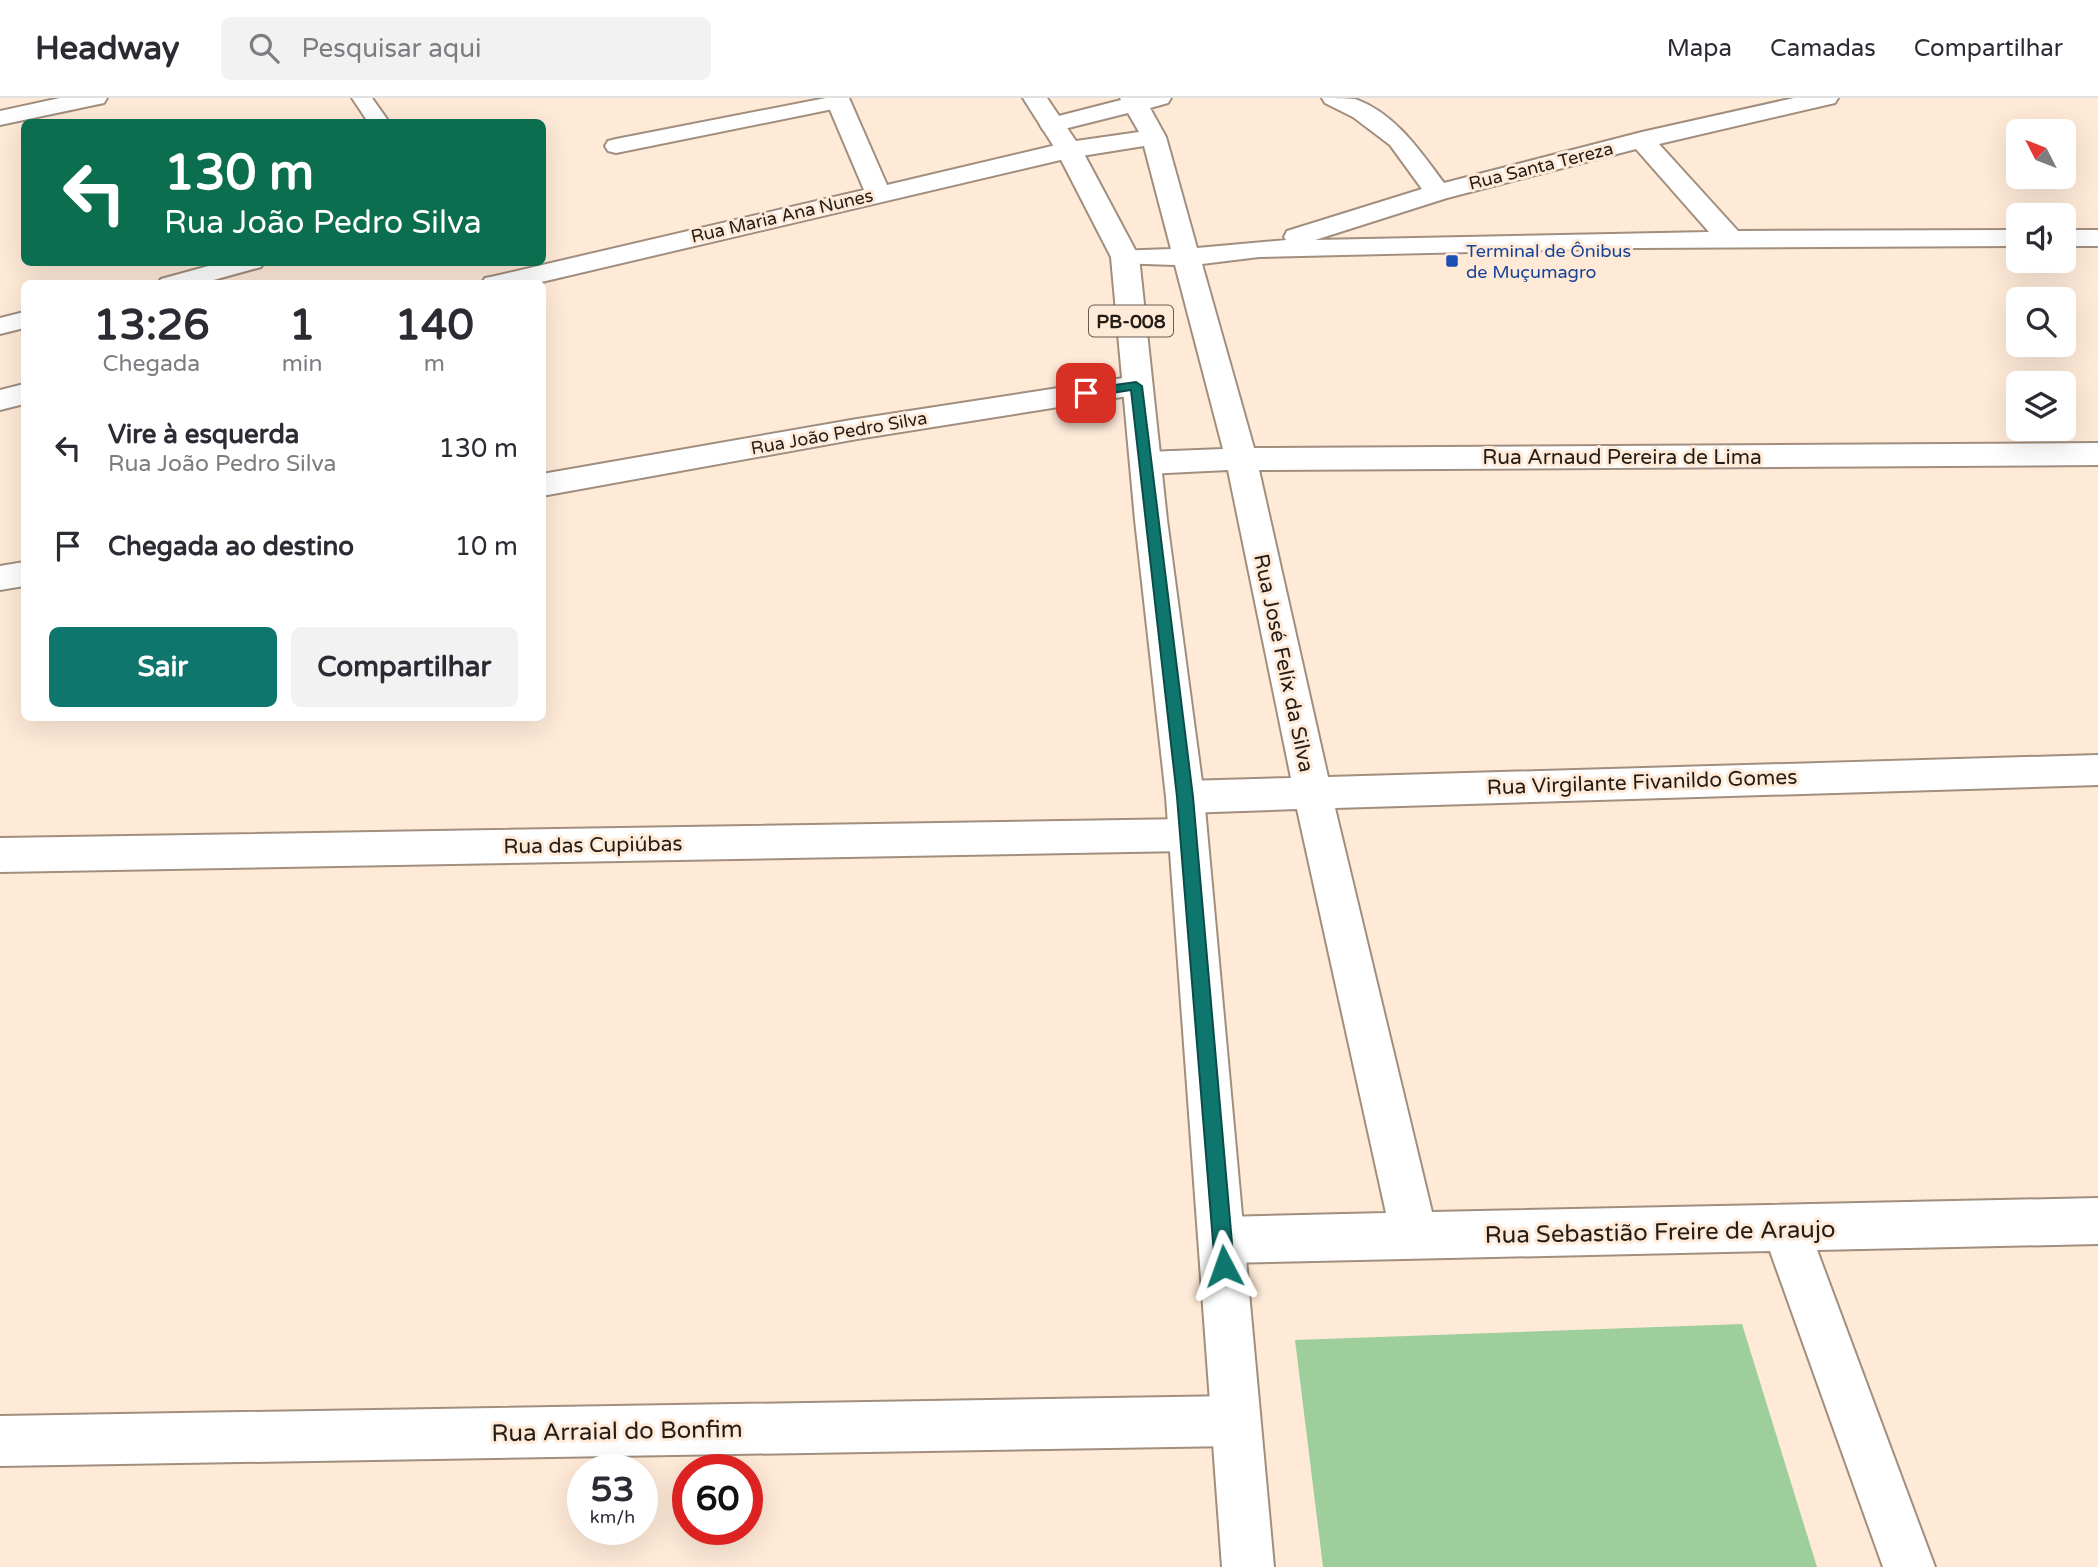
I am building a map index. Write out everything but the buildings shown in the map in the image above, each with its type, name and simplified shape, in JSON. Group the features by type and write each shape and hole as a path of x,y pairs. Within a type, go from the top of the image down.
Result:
{"street":[{"path":"0,118 95,98"},
{"name":"PB-008","path":"1035,98 1069,150 1125,257 1136,386 1186,816 1248,1567"},
{"path":"1334,98 1362,112 1399,140 1438,192"},
{"name":"Rua Santa Tereza","path":"1259,249 1438,192 1642,140 1826,98"},
{"path":"837,100 878,193"},
{"path":"1052,125 1142,100"},
{"name":"Rua José Felíx da Silva","path":"1142,100 1241,459 1312,791 1414,1236"},
{"name":"Rua Maria Ana Nunes","path":"512,280 1069,150 1154,137"},
{"path":"1642,140 1731,240"},
{"path":"1125,257 1187,257 1259,249 1731,240 2006,238"},
{"path":"2076,238 2098,238"},
{"name":"Rua João Pedro Silva","path":"546,484 857,429 1136,386"},
{"path":"0,400 21,395"},
{"name":"Rua Arnaud Pereira de Lima","path":"1147,463 1241,459 2098,454"},
{"path":"0,578 21,574"},
{"name":"Rua Virgilante Fivanildo Gomes","path":"1186,816 1312,791 2098,770"},
{"name":"Rua das Cupiúbas","path":"0,855 1186,816"},
{"name":"Rua Sebastião Freire de Araujo","path":"1223,1240 1786,1230 2098,1221"},
{"path":"1786,1230 1909,1567"},
{"name":"Rua Arraial do Bonfim","path":"0,1441 1234,1421"}],"lane":[{"path":"362,98 375,119"},
{"path":"616,146 837,100"},
{"path":"184,280 238,266"},
{"path":"0,326 21,321"}],"green space":[{"path":"1742,1324 1817,1567 1323,1567 1295,1340"}],"place":[{"name":"Terminal de Ônibus de Muçumagro","path":"1452,261"}],"route":[{"path":"1086,393 1136,386 1185,797 1186,835 1224,1266"}]}
